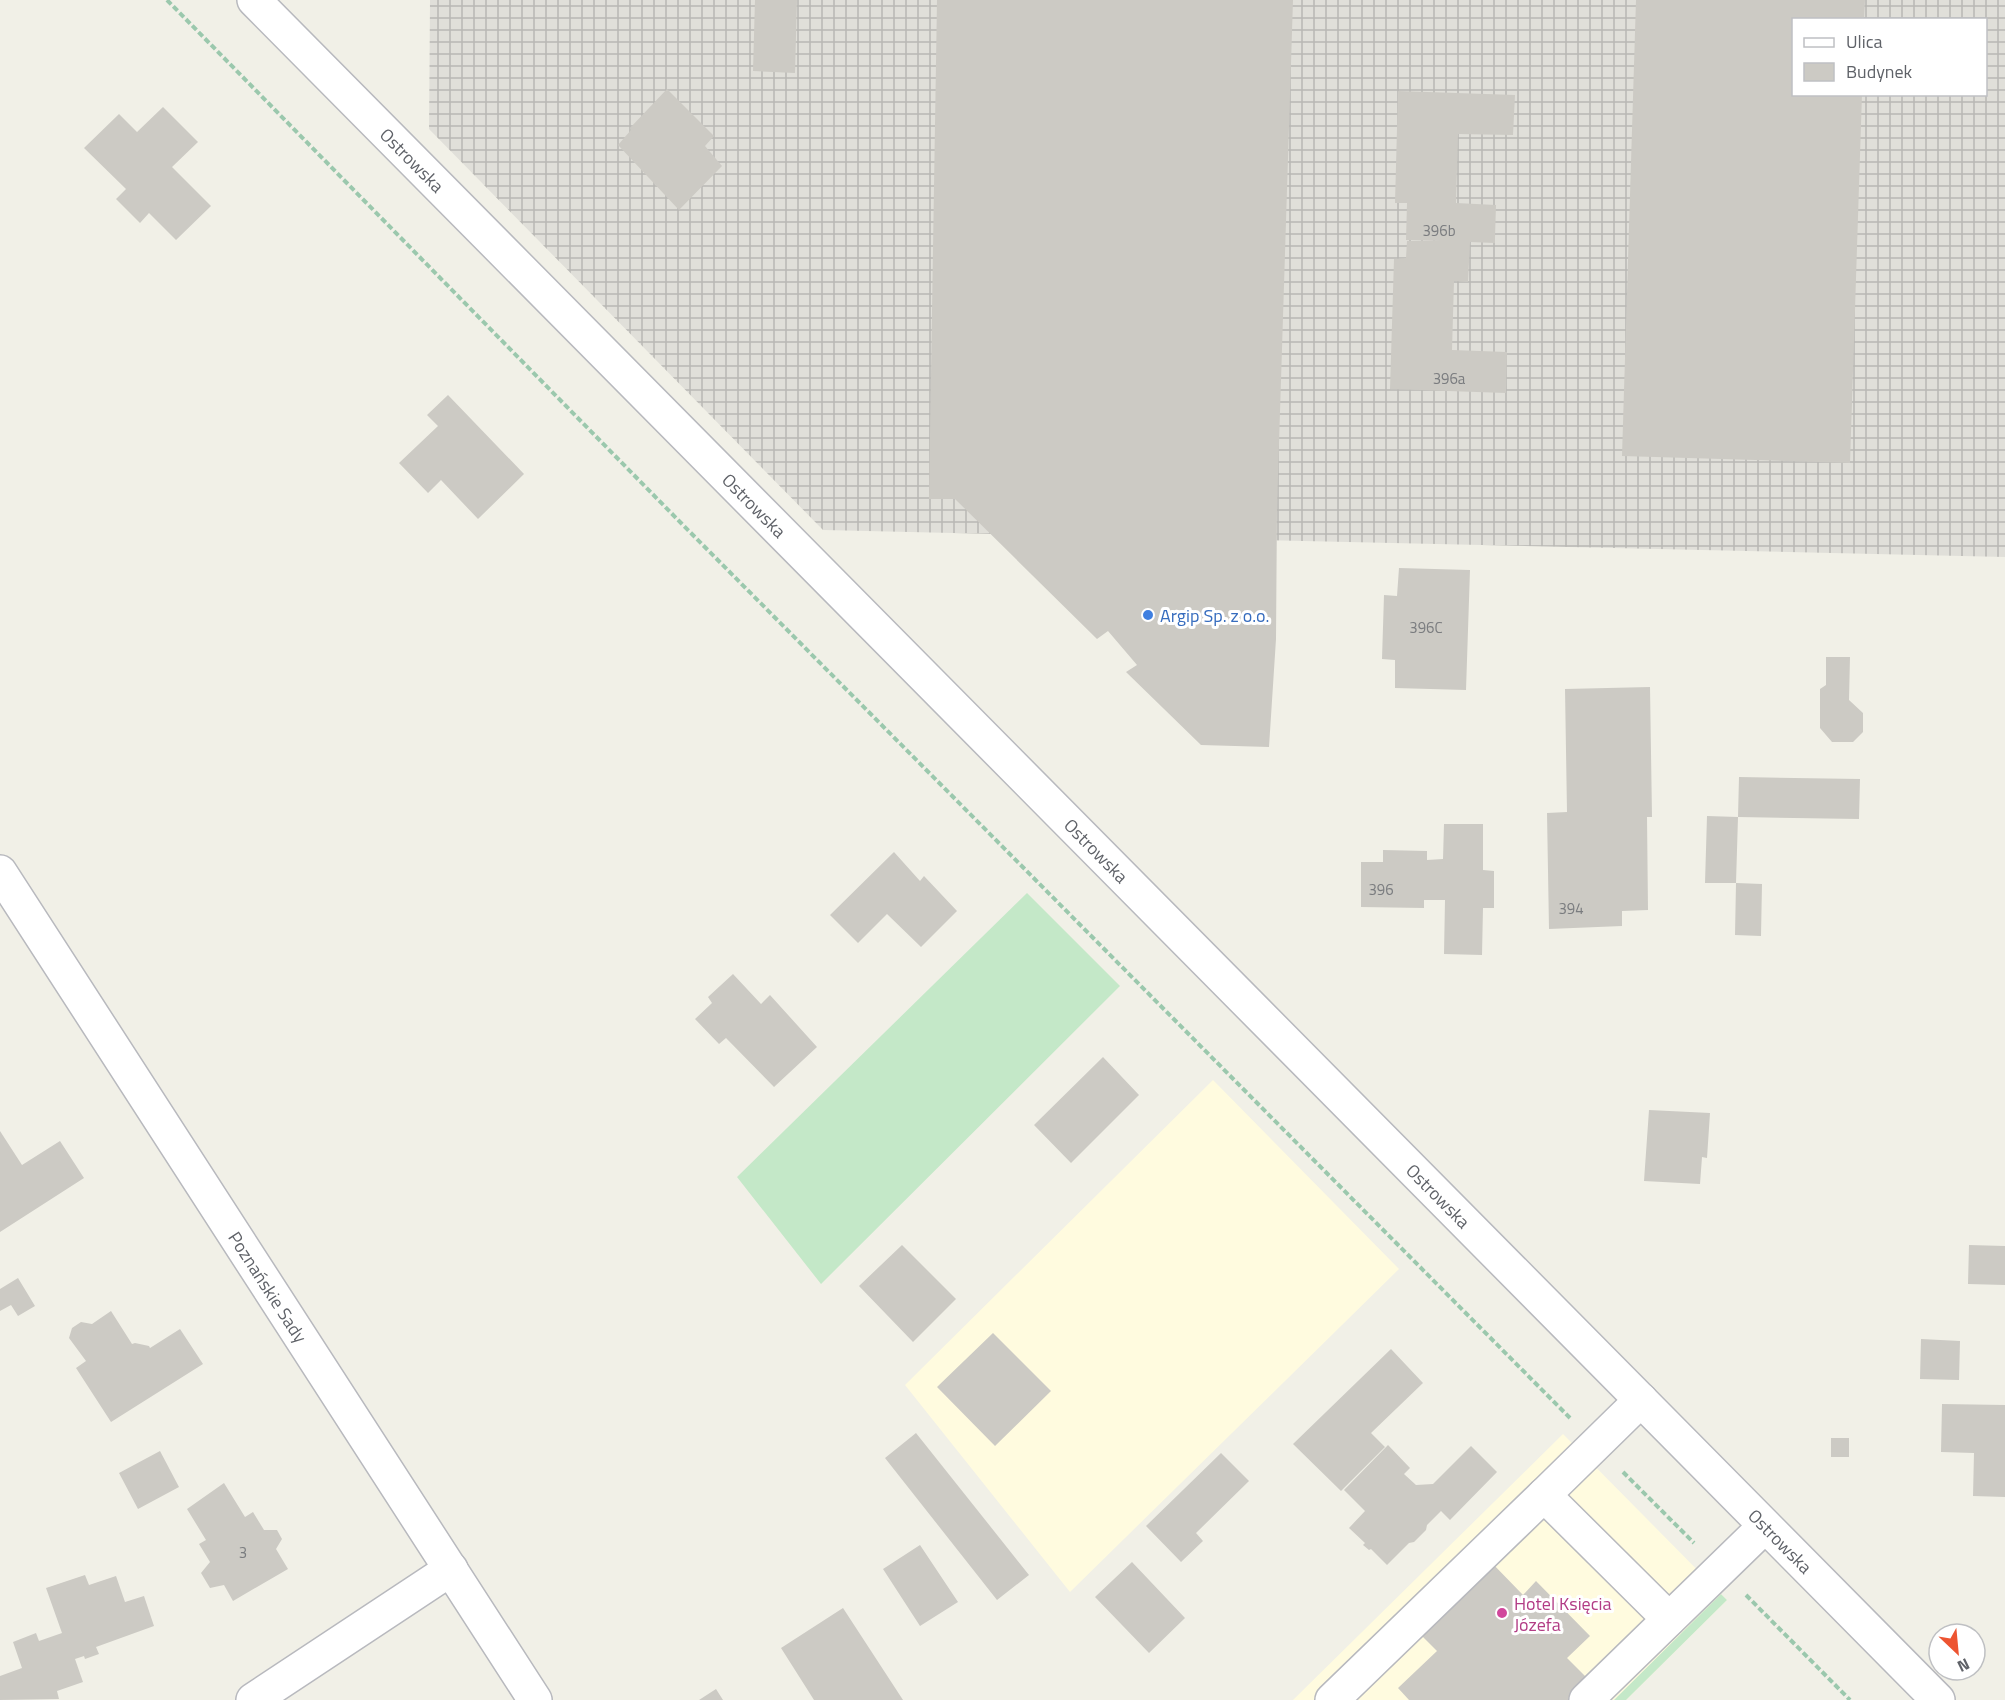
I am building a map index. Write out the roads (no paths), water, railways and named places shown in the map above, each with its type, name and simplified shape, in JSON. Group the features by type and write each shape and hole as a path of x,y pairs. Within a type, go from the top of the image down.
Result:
{"street":[{"name":"Ostrowska","path":"254,0 1938,1700"},
{"name":"Poznańskie Sady","path":"0,872 535,1700"},
{"path":"1332,1700 1641,1400"},
{"path":"1544,1495 1669,1619"},
{"path":"1586,1700 1765,1526"},
{"path":"253,1700 451,1569"}],"place":[{"name":"Argip Sp. z o.o.","path":"1148,615"},
{"name":"Hotel Księcia Józefa","path":"1502,1613"}]}
